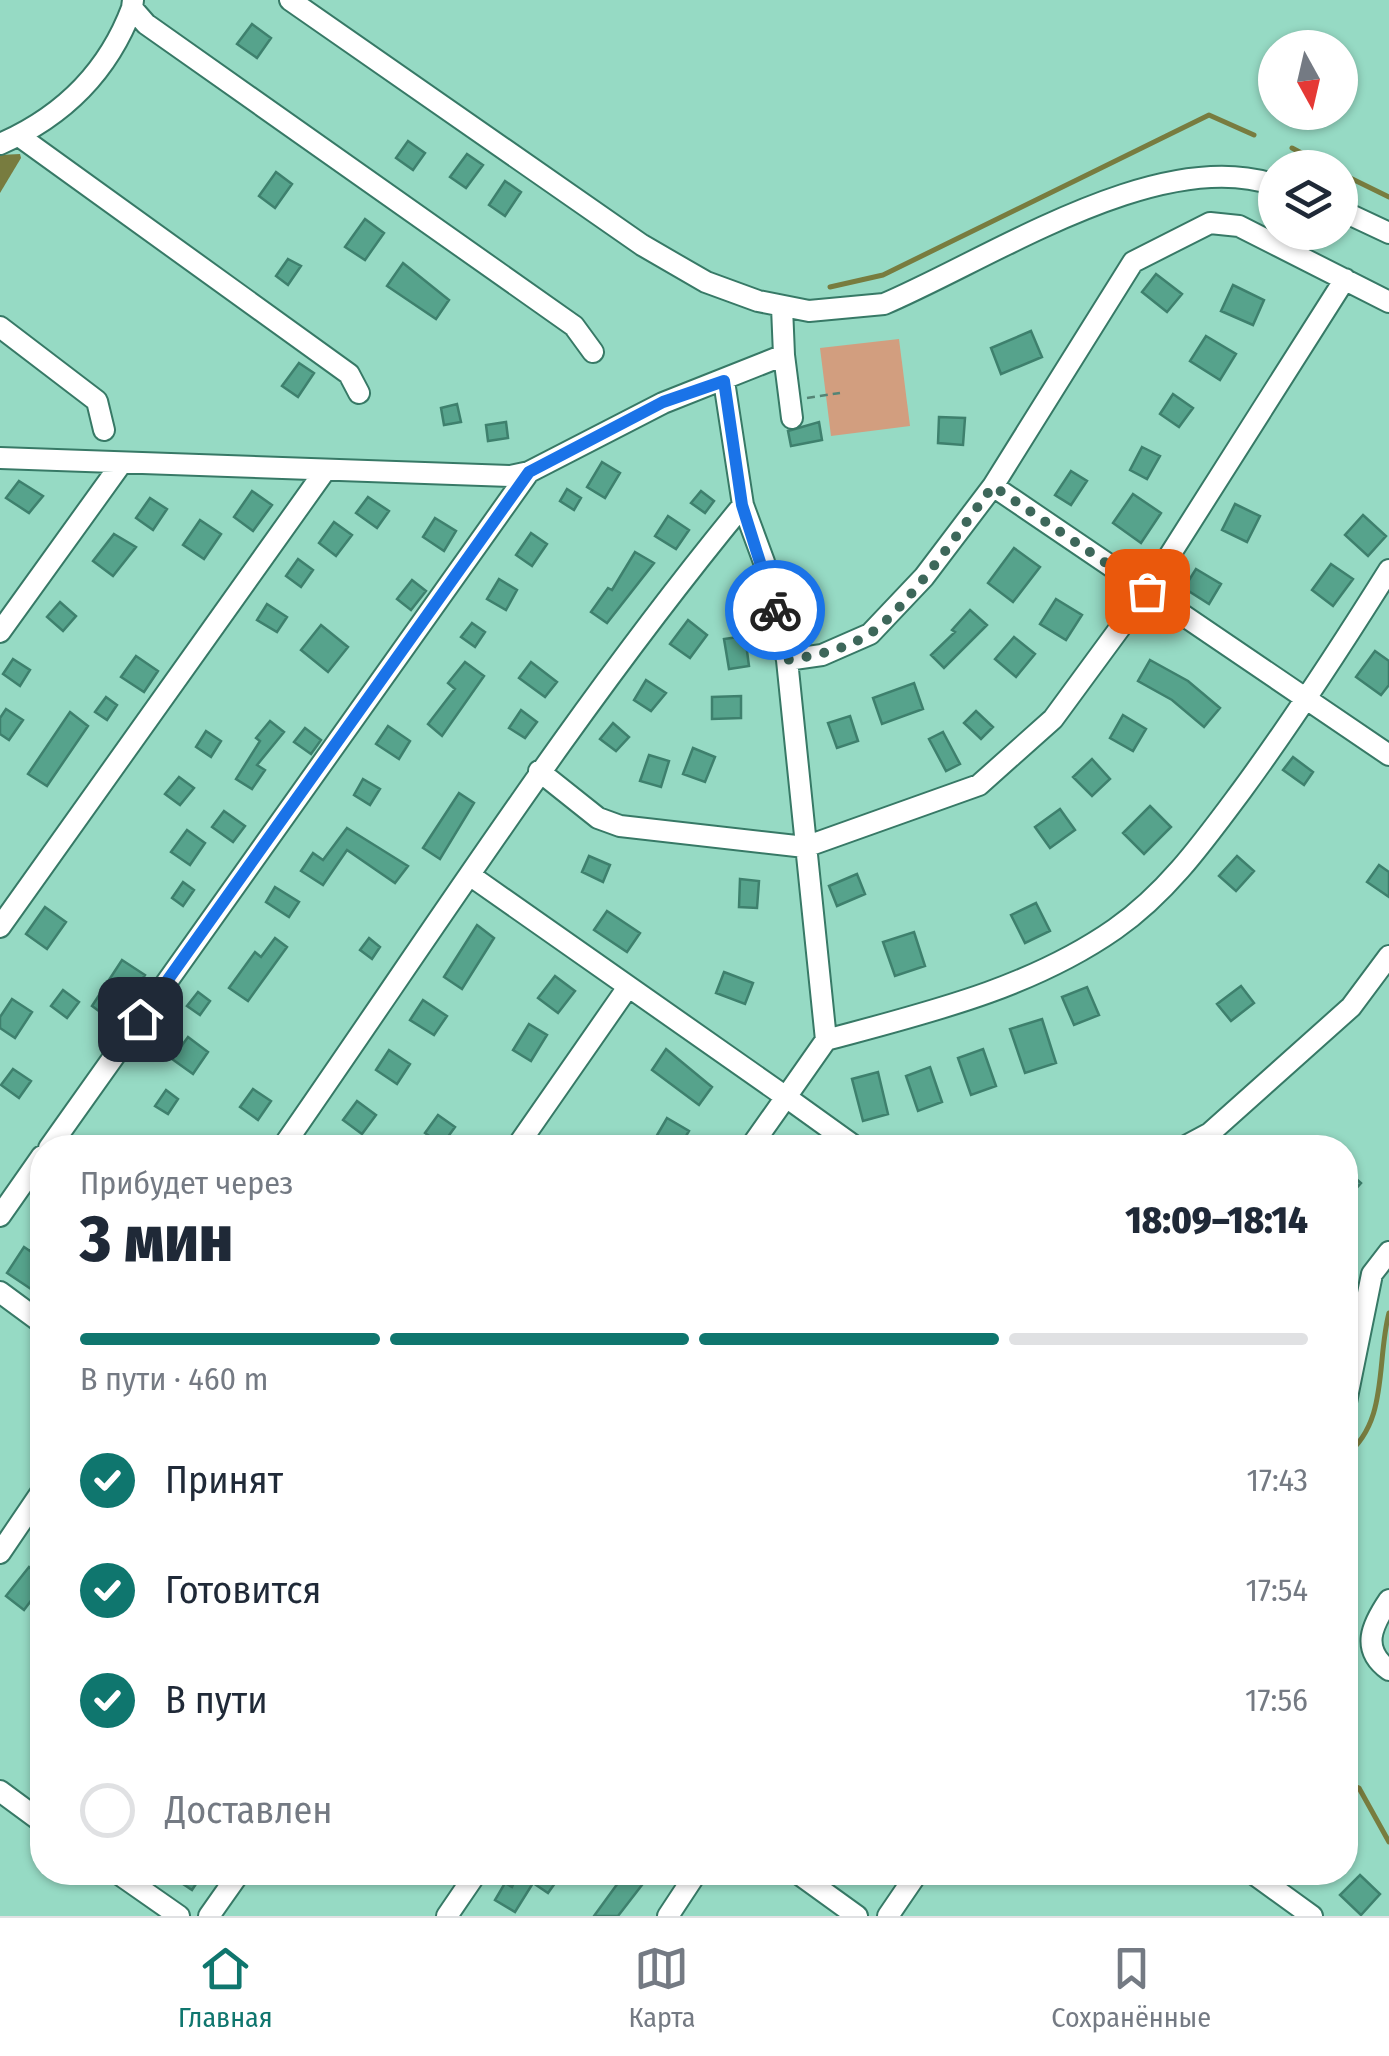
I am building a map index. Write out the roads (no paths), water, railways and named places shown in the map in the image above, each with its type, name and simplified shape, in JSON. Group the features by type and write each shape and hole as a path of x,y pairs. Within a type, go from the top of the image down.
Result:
{"street":[{"path":"290,0 642,245 706,282 782,307 844,311 884,304 1130,193 1220,177 1258,183"},
{"path":"10,140 38,127 96,76 119,43 133,4"},
{"path":"133,4 146,24 574,326 592,352"},
{"path":"10,140 349,374 359,394"},
{"path":"1358,218 1389,233"},
{"path":"786,660 822,655 870,634 924,576 993,486 1134,262 1210,223 1239,226 1389,302"},
{"path":"539,771 598,818 620,826 805,847 978,784 1053,719 1147,591 1346,279"},
{"path":"782,307 791,409"},
{"path":"0,327 97,401 104,430"},
{"path":"0,458 510,476 529,472 663,402 784,355"},
{"path":"724,381 742,505 764,562 786,660 826,1040"},
{"path":"0,632 121,464"},
{"path":"0,927 324,472"},
{"path":"57,1135 529,472"},
{"path":"993,486 1389,756"},
{"path":"291,1135 539,771 646,624 742,505"},
{"path":"759,1135 826,1040 956,1005 1049,968 1116,928 1186,866 1306,702 1389,570"},
{"path":"471,876 839,1135"},
{"path":"1206,1135 1352,1006 1389,956"},
{"path":"525,1135 628,987"},
{"path":"0,1216 30,1173"},
{"path":"1358,1343 1372,1274 1389,1252"},
{"path":"0,1292 30,1314"},
{"path":"0,1553 30,1509"},
{"path":"1389,1600 1370,1632 1372,1650 1389,1670"},
{"path":"0,1791 30,1813"},
{"path":"135,1885 180,1916"},
{"path":"209,1916 231,1885"},
{"path":"446,1916 467,1885"},
{"path":"668,1916 688,1885"},
{"path":"814,1885 857,1916"},
{"path":"888,1916 909,1885"},
{"path":"1270,1885 1312,1916"}],"waterway":[{"path":"830,287 883,275 1209,115 1254,135"},
{"path":"1292,148 1296,150"},
{"path":"1358,182 1389,197"},
{"path":"1358,1443 1375,1409 1389,1313"},
{"path":"1358,1788 1389,1842"}]}
